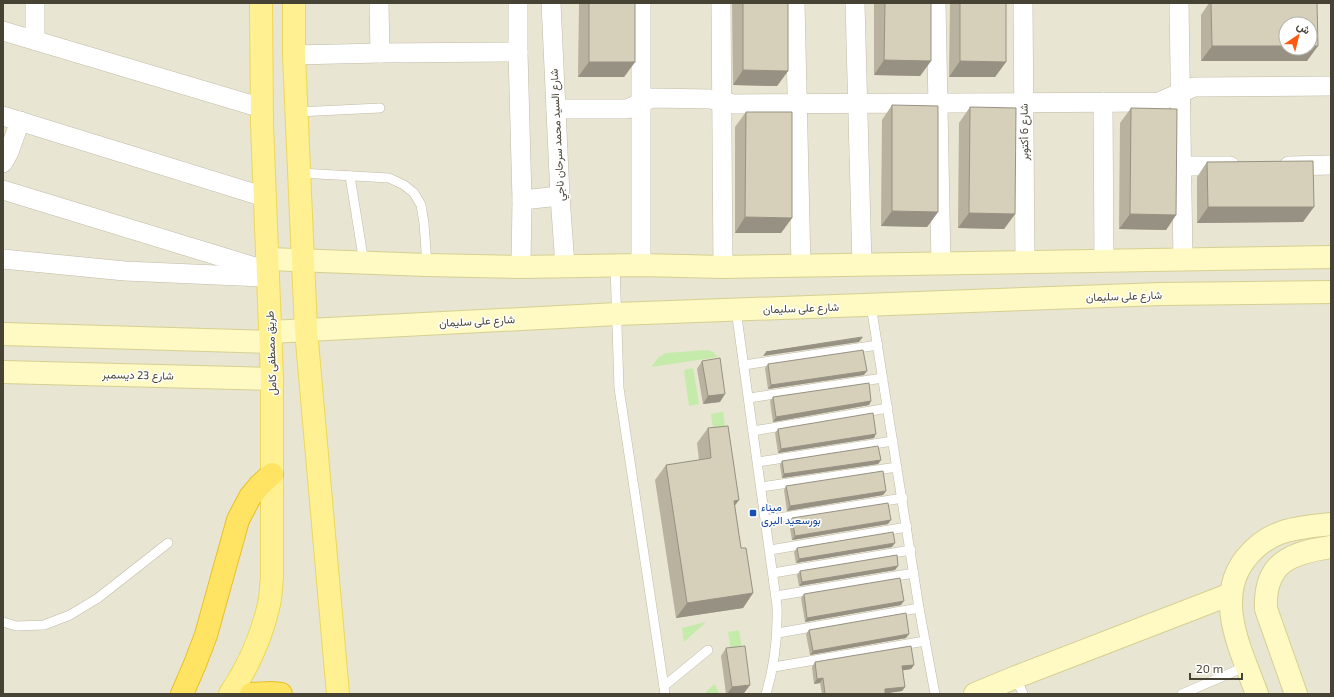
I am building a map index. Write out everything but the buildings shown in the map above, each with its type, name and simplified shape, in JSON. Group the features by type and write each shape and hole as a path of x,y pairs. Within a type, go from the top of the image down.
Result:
{"highway":[{"path":"182,694 206,635 238,520 250,497 272,474"},
{"path":"251,694 272,692 281,694"}],"main road":[{"name":"طريق مصطفى كامل","path":"230,694 248,663 257,642 270,603 272,577 272,379 262,108 261,3"},
{"path":"294,3 294,55 306,330 338,694"}],"street":[{"path":"35,3 36,40"},
{"path":"379,3 380,53"},
{"path":"518,3 522,200 521,267"},
{"name":"شارع السيد محمد سرحان ناجي","path":"551,3 560,196 565,266"},
{"path":"641,265 642,3"},
{"path":"721,3 723,267"},
{"path":"795,3 802,266"},
{"path":"855,3 862,265"},
{"path":"936,3 941,263"},
{"name":"شارع 6 أكتوبر","path":"1023,3 1025,262"},
{"path":"1179,3 1183,259"},
{"path":"3,30 262,108"},
{"path":"294,55 518,52"},
{"path":"556,109 628,109 652,98 710,99 734,104 1159,102 1194,87 1331,86"},
{"path":"1103,102 1104,261"},
{"path":"3,163 9,152 11,118 265,197"},
{"path":"1181,166 1244,166"},
{"path":"1268,166 1331,166"},
{"path":"3,190 268,269"},
{"path":"522,200 560,196"},
{"path":"3,259 125,271 268,269 302,260 521,267 641,265 723,267 1331,257"},
{"path":"1158,260 1161,294"},
{"name":"شارع على سليمان","path":"271,337 306,330 617,314 1161,294 1331,292"},
{"path":"3,334 271,337"},
{"name":"شارع 23 ديسمبر","path":"3,372 272,379"},
{"path":"1257,694 1235,633 1231,614 1231,594 1235,578 1242,563 1266,540 1280,533 1291,530 1331,524"},
{"path":"1296,694 1266,609 1266,596 1269,583 1275,571 1284,562 1295,555 1331,547"},
{"path":"976,694 1020,685 1231,594"}],"lane":[{"path":"297,112 380,108"},
{"path":"300,173 389,178 404,185 414,193 421,205 427,265"},
{"path":"350,176 364,263"},
{"path":"615,265 619,388 664,690"},
{"path":"871,305 903,498 919,608 935,694"},
{"path":"736,310 776,596 778,633 774,667 766,694"},
{"path":"744,365 878,345"},
{"path":"749,398 883,378"},
{"path":"753,431 888,408"},
{"path":"758,462 893,441"},
{"path":"761,488 897,467"},
{"path":"766,520 903,498"},
{"path":"770,550 907,527"},
{"path":"3,622 16,626 44,625 70,615 98,598 168,543"},
{"path":"773,573 911,550"},
{"path":"776,596 914,573"},
{"path":"778,633 919,608"},
{"path":"774,667 925,641"},
{"path":"664,690 708,650"},
{"path":"1182,694 1247,666"}],"shaded area":[{"path":"3,3 1331,3 1331,694 3,694"}],"green space":[{"path":"707,350 713,352 718,357 651,367 659,357 666,353"},
{"path":"693,368 699,404 689,406 684,370"},
{"path":"723,412 726,432 714,434 711,414"},
{"path":"706,622 684,642 682,628"},
{"path":"739,630 742,649 731,650 728,632"},
{"path":"715,684 719,694 704,694 711,687"}],"place":[{"name":"ميناء بورسعيد البرى","path":"753,513"}]}
